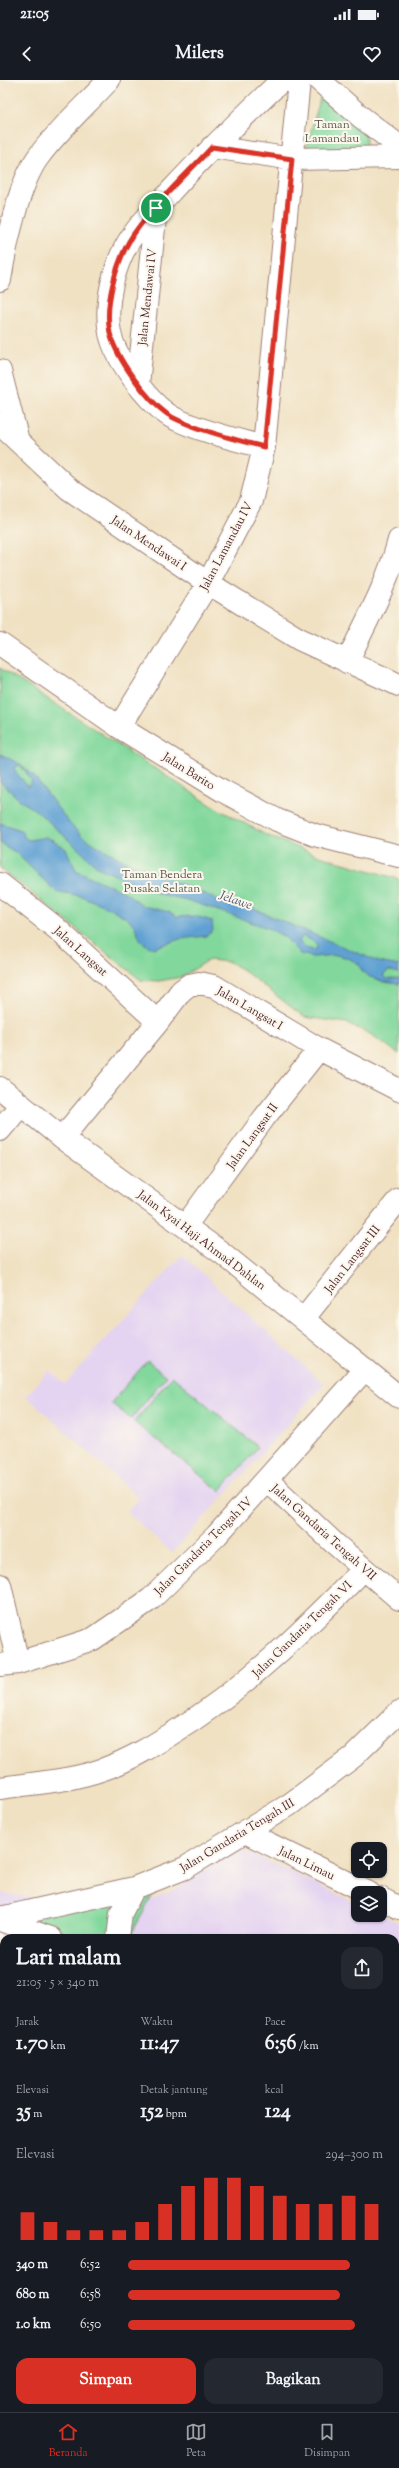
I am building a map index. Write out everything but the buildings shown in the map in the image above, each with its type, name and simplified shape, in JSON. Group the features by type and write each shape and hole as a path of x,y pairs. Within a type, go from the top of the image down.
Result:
{"street":[{"path":"0,280 4,253 25,183 38,156 110,80"},
{"name":"Jalan Mendawai IV","path":"264,447 168,415 151,401 128,370 110,333 110,304 114,280 121,257 133,235 212,147 282,80"},
{"name":"Jalan Lamandau IV","path":"119,727 208,583 251,501 264,447 299,80"},
{"path":"319,80 361,117 399,146"},
{"path":"212,147 292,159 399,157"},
{"name":"Jalan Mendawai IV","path":"138,385 156,208"},
{"path":"0,371 18,441"},
{"name":"Jalan Mendawai I","path":"0,424 69,489 208,583 299,639 399,685"},
{"path":"347,662 382,589 393,563 399,540"},
{"name":"Jalan Barito","path":"0,644 119,727 223,791 277,820 315,834 399,856"},
{"name":"Jalan Langsat","path":"0,884 56,928 158,1022"},
{"name":"Jalan Langsat I","path":"62,1138 158,1022 181,991 189,985 199,983 214,986 319,1049 399,1090"},
{"name":"Jalan Langsat II","path":"186,1225 264,1118 319,1049"},
{"name":"Jalan Kyai Haji Ahmad Dahlan","path":"0,1088 62,1138 186,1225 304,1318 399,1397"},
{"path":"0,1130 21,1105"},
{"name":"Jalan Langsat III","path":"304,1318 397,1205"},
{"name":"Jalan Gandaria Tengah IV","path":"9,1664 93,1639 151,1599 217,1535 365,1369"},
{"name":"Jalan Gandaria Tengah VII","path":"267,1480 399,1599"},
{"name":"Jalan Gandaria Tengah VI","path":"0,1788 62,1780 104,1769 146,1750 203,1715 248,1681 301,1633 364,1569"},
{"path":"0,1585 9,1664"},
{"name":"Jalan Gandaria Tengah III","path":"0,1919 134,1888 185,1868 289,1805 353,1757 399,1712"},
{"name":"Jalan Limau","path":"245,1832 355,1886"},
{"path":"118,1934 121,1913 134,1888"},
{"path":"387,1902 399,1908"},
{"path":"0,1919 40,1934"}],"shaded area":[{"path":"182,1255 324,1384 172,1553 127,1512 139,1498 26,1396 49,1370 65,1384"},
{"path":"236,1846 351,1901 351,1922 387,1922 387,1917 399,1923 399,1934 0,1934 0,1893 121,1911 179,1888"}],"green space":[{"name":"Taman Lamandau","path":"321,96 366,134 366,148 304,155"},
{"name":"Taman Bendera Pusaka Selatan","path":"0,668 211,805 266,835 319,856 399,879 399,1054 372,1035 347,1023 304,1017 243,970 229,962 209,960 181,977 159,981 141,980 0,868"},
{"path":"147,1361 166,1376 131,1419 111,1403"},
{"path":"172,1376 258,1447 220,1491 134,1422"},
{"path":"154,1893 131,1934 30,1934 0,1911"}],"water":[{"path":"0,754 20,764 33,775 70,824 84,838 123,860 222,901 249,907 379,962 399,966 399,973 389,971 383,975 386,979 399,979 399,984 384,982 370,977 363,972 359,964 348,958 337,955 313,957 300,954 285,937 268,928 187,900 159,894 99,868 37,811 21,801 0,782","holes":["19,765 23,768 32,781 28,787 14,768","303,936 316,943 317,949 309,949 302,945 299,941"]},
{"path":"0,823 21,830 25,838 29,840 46,837 53,840 66,849 76,870 128,894 143,906 169,912 176,917 195,916 212,921 213,931 206,936 180,939 154,948 148,946 141,941 134,925 125,917 110,908 81,896 55,891 15,852 0,843"}],"route":[{"path":"212,147 292,159 264,447 190,424 168,415 151,401 138,385 128,370 110,333 110,304 114,280 121,257 133,235 156,208 212,147"}],"water label":[{"name":"Jelawe","path":"236,899"}]}
